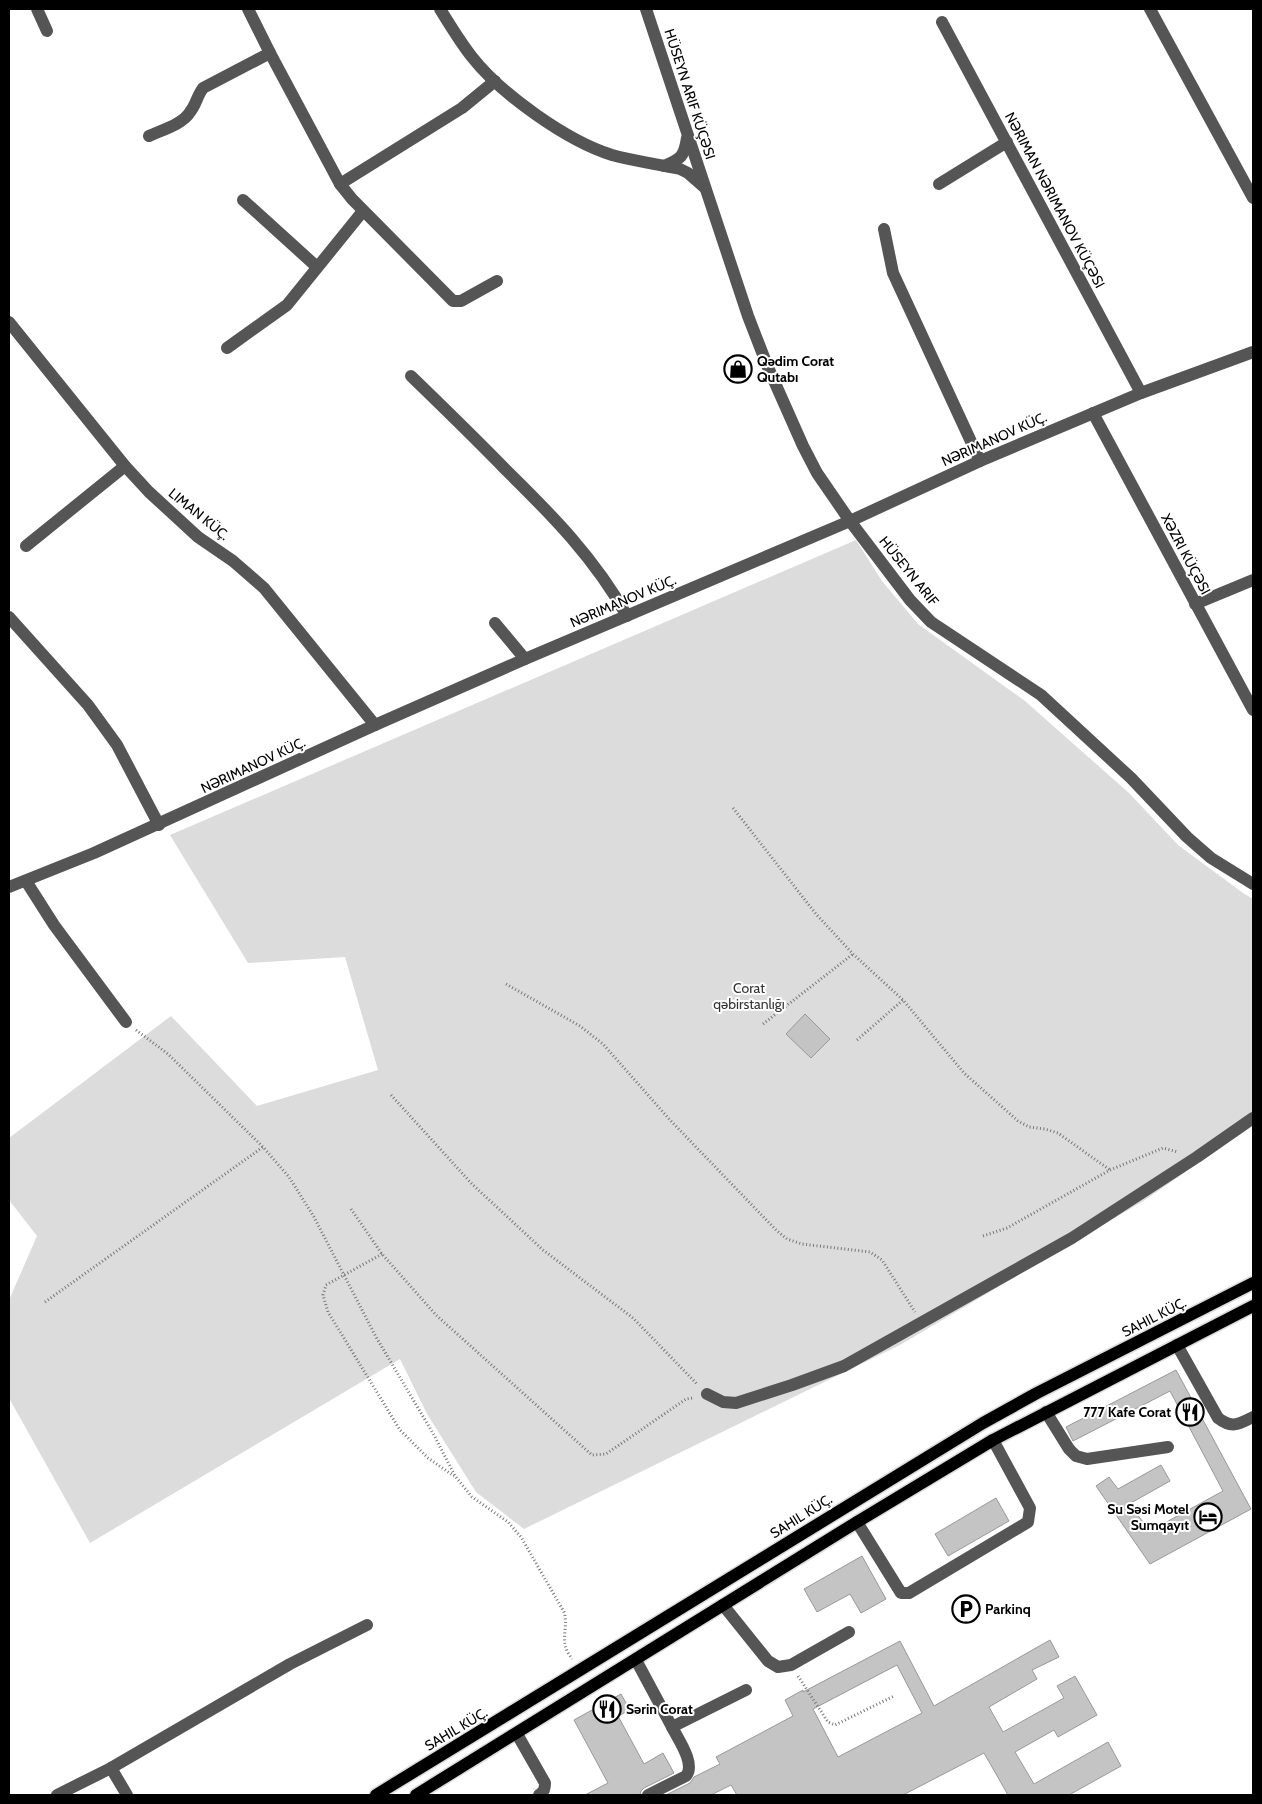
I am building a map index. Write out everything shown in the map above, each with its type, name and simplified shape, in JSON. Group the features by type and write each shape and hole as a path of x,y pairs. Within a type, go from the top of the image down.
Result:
{"main road":[{"name":"SAHIL KÜÇ.","path":"376,1795 983,1423 1037,1393 1253,1283"},
{"path":"417,1795 857,1522 993,1440 1253,1306"}],"street":[{"path":"37,9 47,31"},
{"path":"248,9 340,184 363,211 453,301 461,301 497,281"},
{"path":"440,9 457,37 473,58 495,81 572,138 611,154 680,169 688,173 705,189"},
{"name":"HÜSEYN ARIF KÜÇƏSI","path":"646,9 705,189"},
{"path":"1150,9 1253,198"},
{"name":"NƏRIMAN NƏRIMANOV KÜÇƏSI","path":"942,22 1141,393"},
{"path":"149,136 187,118 197,95 203,88 270,53"},
{"path":"340,184 462,108 495,81"},
{"path":"664,166 678,160 684,153 687,134"},
{"path":"939,184 1007,142"},
{"name":"HÜSEYN ARIF","path":"705,189 748,316 767,365 810,460 850,521 910,600 932,622 1041,695 1131,778 1187,837 1211,858 1253,884"},
{"path":"243,200 317,267"},
{"path":"227,348 288,305 363,211"},
{"path":"884,229 893,272 980,461"},
{"name":"LIMAN KÜÇ.","path":"9,322 125,466 149,492 198,537 233,561 264,588 375,725"},
{"name":"NƏRIMANOV KÜÇ.","path":"9,887 94,854 375,725 850,521 980,461 1141,393 1253,352"},
{"path":"411,376 556,519 594,563 627,616"},
{"name":"XƏZRI KÜÇƏSI","path":"1093,413 1253,710"},
{"path":"26,546 125,466"},
{"path":"1195,604 1253,580"},
{"path":"9,617 94,713 117,744 159,825"},
{"path":"495,623 525,659"},
{"path":"26,881 54,925 126,1022"},
{"path":"707,1394 723,1402 736,1403 844,1366 1072,1238 1197,1157 1253,1118"},
{"path":"1177,1344 1218,1418 1226,1424 1236,1425 1253,1418"},
{"path":"1046,1412 1069,1449 1076,1456 1087,1459 1168,1447"},
{"path":"857,1522 901,1593 909,1593 1028,1522 1030,1508 993,1440"},
{"path":"723,1606 768,1661 778,1667 791,1665 849,1632"},
{"path":"57,1795 111,1768 290,1664 367,1625"},
{"path":"636,1660 690,1763 690,1771 686,1776 648,1795"},
{"path":"672,1727 746,1690"},
{"path":"517,1734 545,1783 543,1793 539,1795"},
{"path":"111,1768 127,1795"}],"path":[{"path":"733,808 816,914 854,954 903,1000 964,1073 1018,1121 1029,1127 1058,1133 1110,1170"},
{"path":"763,1024 854,954"},
{"path":"506,984 580,1026 603,1044 670,1120 777,1231 787,1239 802,1244 870,1252 882,1260 922,1323"},
{"path":"857,1040 903,1000"},
{"path":"126,1022 168,1054 263,1147 289,1178 314,1217 376,1337 434,1435 455,1476 472,1497 508,1522 521,1537 564,1612 567,1620 564,1640 566,1649 579,1672"},
{"path":"391,1095 472,1184 543,1250 633,1318 707,1394"},
{"path":"45,1302 263,1147"},
{"path":"983,1236 1007,1228 1110,1170 1162,1148 1197,1157"},
{"path":"351,1209 382,1254 436,1315 592,1455 606,1454 686,1399 707,1394"},
{"path":"382,1254 326,1285 324,1295 328,1312 400,1430 428,1458 455,1476"},
{"path":"791,1665 828,1722 836,1725 894,1696"}],"green space":[{"name":"Corat qəbirstanlığı","path":"856,540 882,581 918,624 1025,701 1129,793 1178,845 1253,899 1253,1125 1145,1200 900,1345 524,1529 476,1492 427,1414 400,1359 90,1543 9,1398 9,1300 37,1236 9,1200 9,1138 171,1016 257,1106 378,1070 345,957 248,963 170,835"}],"building":[{"path":"805,1014 830,1039 811,1058 786,1034"},
{"path":"1176,1370 1251,1509 1150,1564 1096,1486 1109,1477 1118,1489 1161,1465 1170,1481 1129,1504 1150,1531 1223,1491 1170,1391 1073,1441 1066,1427"},
{"path":"996,1498 1009,1521 948,1556 935,1534"},
{"path":"862,1556 886,1599 861,1613 850,1594 817,1612 804,1589"},
{"path":"1050,1640 1059,1657 1032,1670 1037,1679 989,1707 1003,1732 1064,1698 1057,1686 1075,1676 1097,1715 1058,1737 1054,1730 1015,1752 1034,1784 1108,1742 1121,1766 1069,1795 1008,1795 984,1753 903,1795 737,1795 731,1785 711,1795 666,1795 690,1783 694,1777 720,1764 716,1757 793,1716 785,1700 900,1641 934,1706","holes":["897,1665 922,1713 838,1757 813,1709"]},
{"path":"621,1694 630,1710 618,1716 644,1764 663,1753 674,1773 644,1788 640,1795 585,1795 608,1783 574,1720"}],"place":[{"name":"Qədim Corat Qutabı","path":"738,369"},
{"name":"777 Kafe Corat","path":"1190,1412"},
{"name":"Su Səsi Motel Sumqayıt","path":"1208,1517"},
{"name":"Parkinq","path":"966,1609"},
{"name":"Sərin Corat","path":"607,1709"}]}
